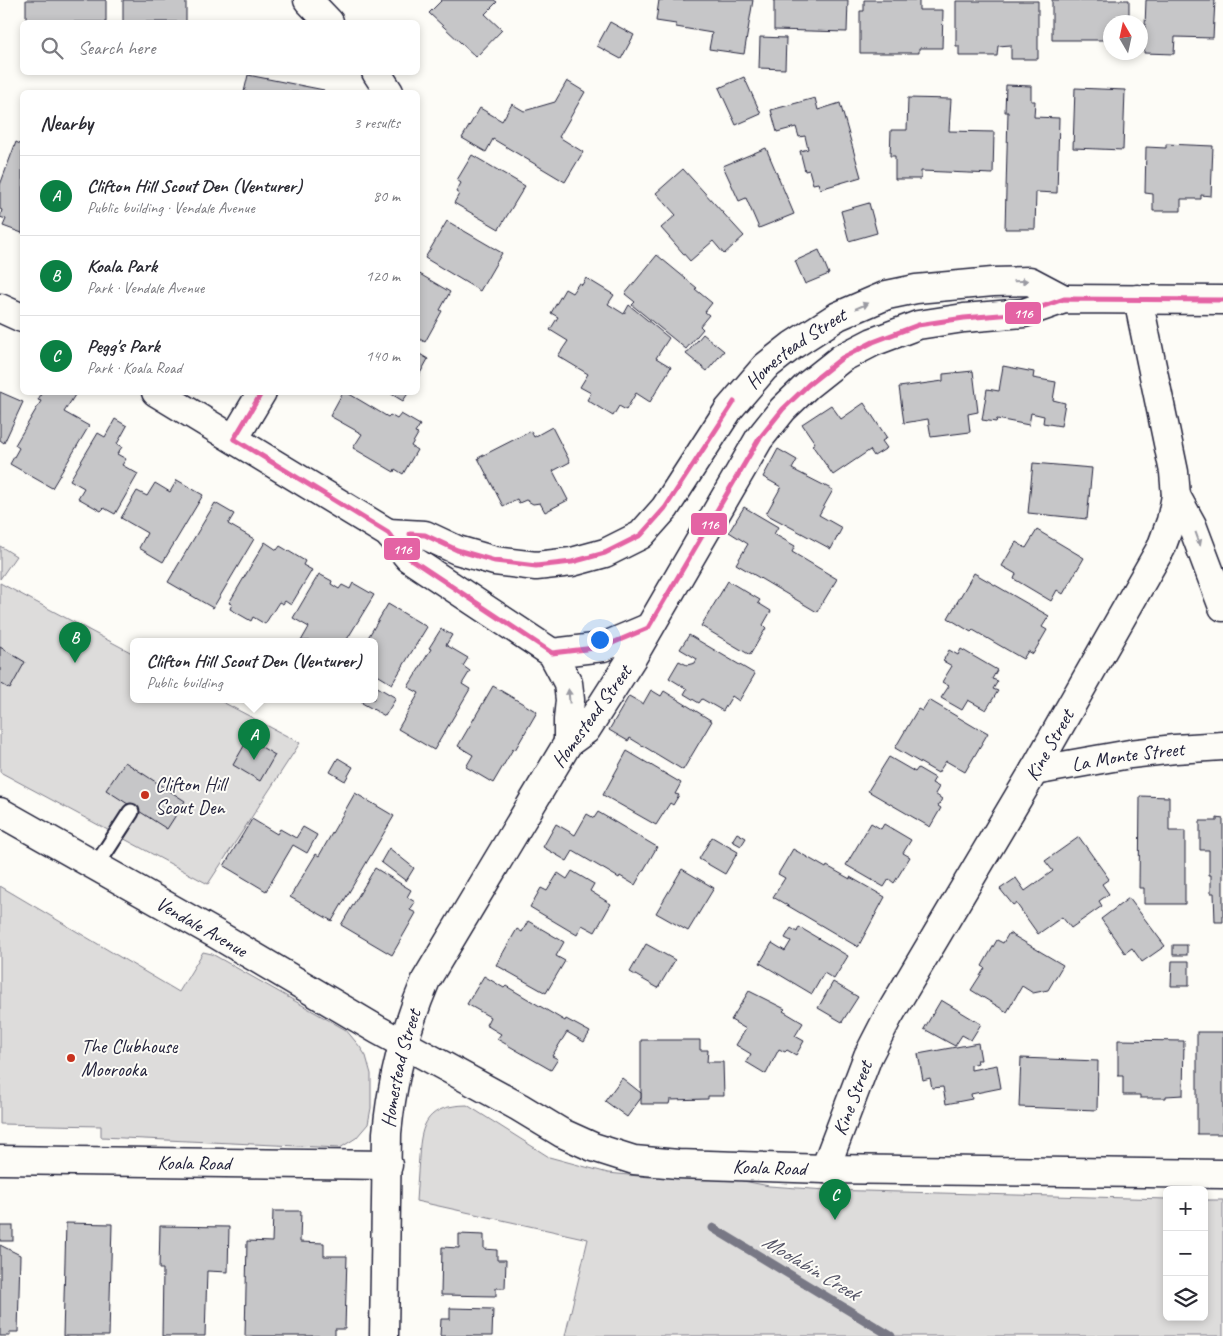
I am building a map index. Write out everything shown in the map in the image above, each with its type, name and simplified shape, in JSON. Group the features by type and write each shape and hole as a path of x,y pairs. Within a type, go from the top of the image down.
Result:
{"street":[{"path":"308,0 327,20"},
{"path":"378,75 388,90"},
{"name":"Homestead Street","path":"388,533 425,535 457,550 496,561 536,566 572,562 605,553 641,535 665,508 729,409 764,367 793,345 838,316 887,296 916,289 993,282 1030,281 1064,299"},
{"name":"Homestead Street","path":"384,1336 387,1133 390,1100 395,1074 415,1005 426,980 568,743 586,730 632,658 759,439 783,409 808,385 842,358 873,342 918,325 964,318 1024,313 1064,299 1223,300"},
{"name":"Kine Street","path":"825,1169 868,1056 888,1017 1034,772 1161,548 1171,522 1176,496 1174,472 1138,299"},
{"path":"0,308 20,317"},
{"path":"161,395 388,533 409,558 552,653 568,683 570,700 568,743"},
{"path":"234,439 260,395"},
{"path":"1176,496 1192,525 1223,607"},
{"path":"552,653 603,647 648,628"},
{"name":"La Monte Street","path":"1034,772 1130,754 1223,746"},
{"name":"Vendale Avenue","path":"0,812 216,934 403,1044"},
{"name":"Koala Road","path":"403,1044 519,1107 562,1133 593,1147 634,1160 678,1164 825,1169 1223,1174"},
{"name":"Koala Road","path":"0,1160 388,1166"}],"lane":[{"path":"96,866 131,812"}],"shaded area":[{"path":"0,546 16,556 0,579"},
{"path":"0,583 130,652 130,703 225,703 300,743 208,884 0,772"},
{"path":"0,886 179,992 203,952 212,954 346,1030 366,1056 371,1074 371,1108 368,1124 356,1138 340,1148 101,1137 101,1126 0,1124"},
{"path":"467,1105 549,1157 608,1173 649,1177 684,1174 723,1177 769,1186 826,1190 1163,1199 1163,1321 1208,1321 1208,1200 1223,1200 1223,1336 565,1336 588,1239 416,1201 420,1144 425,1125 435,1112 454,1106"}],"building":[{"path":"26,0 106,0 106,20 26,20"},
{"path":"123,0 186,0 186,20 123,20"},
{"path":"442,0 494,0 497,2 485,14 502,30 476,57 429,13"},
{"path":"659,0 753,0 744,54 709,49 712,33 676,27 676,24 656,21"},
{"path":"774,0 848,0 847,32 774,30"},
{"path":"864,0 919,0 919,10 943,10 942,48 919,48 919,53 860,53 860,11 864,11"},
{"path":"1052,0 1129,0 1129,15 1103,15 1103,40 1052,40"},
{"path":"1146,0 1215,0 1213,38 1175,37 1174,54 1148,53 1148,15 1145,15"},
{"path":"956,1 1038,1 1038,59 1011,59 1011,45 998,46 997,56 959,56 959,46 956,46"},
{"path":"610,22 634,35 621,59 597,46"},
{"path":"760,37 786,38 785,69 759,68"},
{"path":"248,75 324,90 244,90"},
{"path":"744,77 761,114 736,125 719,88"},
{"path":"567,81 585,92 559,137 583,152 565,182 493,139 486,152 462,138 480,108 502,121 512,104 524,111 555,102"},
{"path":"1006,85 1031,86 1031,101 1035,101 1034,117 1059,118 1057,193 1036,192 1035,229 1005,229 1008,112 1005,112"},
{"path":"1075,88 1125,90 1123,150 1073,148"},
{"path":"815,98 818,110 840,103 861,177 820,189 818,183 813,184 809,170 805,171 800,151 808,149 805,136 799,137 796,127 777,132 771,110"},
{"path":"908,98 951,99 949,131 994,132 993,174 921,171 921,179 895,179 895,156 890,156 891,130 907,130"},
{"path":"16,142 20,144 20,232 3,226 6,219 0,217 2,210 0,209 0,185"},
{"path":"1166,144 1213,146 1211,196 1201,195 1201,199 1181,199 1181,211 1153,211 1153,194 1145,193 1146,147 1166,148"},
{"path":"766,148 794,214 759,228 746,198 739,201 723,166"},
{"path":"472,155 525,186 499,229 454,203 459,194 456,192 461,183 457,180"},
{"path":"683,169 744,236 724,254 713,241 690,261 661,228 676,215 656,193"},
{"path":"869,203 877,233 849,241 841,211"},
{"path":"447,221 502,253 480,291 425,258"},
{"path":"819,250 829,274 805,284 795,261"},
{"path":"657,255 712,303 705,312 709,315 700,326 703,329 686,349 632,305 635,302 625,294"},
{"path":"420,274 450,292 425,342 420,339"},
{"path":"586,278 614,295 608,304 624,314 629,305 669,338 656,358 671,367 650,402 636,393 626,410 619,406 613,416 587,400 591,393 580,387 588,374 558,356 568,341 550,330 558,317 551,313 565,289 572,293 579,283 582,285"},
{"path":"703,334 724,351 707,371 686,354"},
{"path":"420,354 428,359 420,373"},
{"path":"1003,366 1034,372 1033,378 1056,382 1053,400 1065,403 1061,426 1043,423 1044,416 1031,413 1029,425 997,419 996,422 982,420 987,389 999,391"},
{"path":"973,371 978,412 968,414 970,432 931,437 928,419 904,423 899,387 943,381 943,374"},
{"path":"0,392 23,402 4,443 0,440"},
{"path":"40,395 75,395 64,412 89,426 52,488 10,464 19,448 15,445 41,401 38,400"},
{"path":"341,395 351,395 388,417 390,415 397,419 401,414 420,425 415,433 418,434 411,446 417,450 403,474 395,469 394,472 353,448 362,434 330,416"},
{"path":"393,395 407,395 403,401"},
{"path":"864,403 887,438 882,441 887,448 874,456 870,450 833,475 812,445 815,443 802,424 831,405 841,419"},
{"path":"115,419 127,426 117,444 122,447 117,454 126,459 122,465 138,474 115,514 104,508 101,511 78,498 84,488 70,480 98,433 105,437"},
{"path":"552,427 570,462 553,471 568,500 545,512 540,503 533,504 526,500 519,503 517,499 503,506 478,458 531,431 534,437"},
{"path":"778,449 797,460 792,469 833,490 819,515 842,528 831,549 766,514 781,487 763,477"},
{"path":"1033,463 1092,468 1087,519 1028,513"},
{"path":"177,480 203,495 163,562 139,548 147,533 121,518 137,491 147,496 155,483 170,492"},
{"path":"215,503 234,514 228,524 254,539 213,608 168,582"},
{"path":"744,507 778,527 774,534 795,546 792,552 837,579 817,612 736,564 748,544 729,532"},
{"path":"1037,530 1084,558 1063,594 1057,590 1051,601 1014,579 1016,574 1002,566 1016,542 1026,548"},
{"path":"265,542 277,550 280,546 305,561 303,565 312,570 291,605 285,601 283,604 279,602 265,624 253,617 251,621 230,609 232,604 229,603"},
{"path":"974,573 1049,616 1042,627 1047,630 1033,654 1028,651 1023,659 948,618"},
{"path":"319,574 332,581 331,584 339,589 342,585 350,589 353,583 374,595 348,638 303,638 309,627 293,618"},
{"path":"728,581 760,600 758,603 771,611 763,625 766,628 750,655 701,626"},
{"path":"388,604 427,627 392,684 378,675 378,638 368,638"},
{"path":"441,629 452,635 446,645 468,658 463,666 470,671 462,684 470,689 434,750 398,729 419,693 408,687"},
{"path":"689,635 755,674 739,701 732,696 723,711 702,699 699,703 684,694 687,689 669,678 679,661 687,665 695,663 697,659 680,649"},
{"path":"0,647 25,662 10,689 0,683"},
{"path":"961,649 997,670 992,679 998,681 993,689 998,691 986,710 968,700 962,710 941,698 949,686 942,682 952,666 943,661 949,650 958,655"},
{"path":"493,686 537,712 493,783 466,767 473,755 458,746"},
{"path":"378,687 396,698 385,716 362,703 378,703"},
{"path":"651,690 661,696 664,691 712,721 683,770 630,738 628,741 609,730 629,696 643,704"},
{"path":"929,700 988,733 965,772 946,761 938,773 895,748 918,709 922,711"},
{"path":"248,739 275,755 260,781 233,765"},
{"path":"627,751 681,783 675,794 679,795 673,805 670,803 656,825 603,795"},
{"path":"889,757 915,772 918,768 935,778 932,783 939,787 935,794 942,799 938,806 941,808 930,827 868,791"},
{"path":"338,758 353,767 345,781 330,772"},
{"name":"Clifton Hill Scout Den","path":"125,762 185,801 167,829 106,790"},
{"path":"355,793 394,816 332,921 290,897 316,854 319,856"},
{"path":"1140,796 1169,797 1169,831 1185,831 1185,904 1144,904 1144,888 1139,888"},
{"path":"598,812 657,847 635,885 620,876 619,878 573,851 567,861 543,847 556,824 575,835 587,814 594,818"},
{"path":"1217,818 1223,819 1223,922 1215,922 1214,893 1211,893 1211,875 1209,875 1209,850 1200,850 1200,821 1217,821"},
{"path":"252,819 277,834 280,829 296,838 303,827 317,835 307,853 293,845 266,891 224,866"},
{"path":"871,823 881,829 884,824 911,840 903,853 910,857 894,883 889,879 884,887 846,865"},
{"path":"737,833 746,838 741,846 732,841"},
{"path":"712,837 738,852 725,874 699,859"},
{"path":"1079,837 1109,879 1102,884 1109,894 1099,901 1102,906 1071,928 1062,917 1038,934 1016,903 1013,905 1000,889 1016,878 1025,891 1053,871 1045,861"},
{"path":"389,848 414,868 406,881 381,862"},
{"path":"793,849 826,868 827,866 850,879 850,877 885,897 858,947 773,897 785,878 778,874"},
{"path":"375,868 411,890 407,897 415,902 410,910 416,913 392,955 341,925"},
{"path":"682,869 714,888 688,931 656,913"},
{"path":"572,871 594,884 590,891 611,904 595,932 582,925 577,935 530,907 541,888 547,891 558,873 567,879"},
{"path":"1129,898 1165,946 1142,962 1132,948 1125,953 1101,919"},
{"path":"528,921 564,942 556,956 565,961 546,993 496,965 517,929 522,932"},
{"path":"799,927 848,956 834,979 824,973 812,994 760,963 772,943 785,951 791,941 785,938 791,928 797,932"},
{"path":"1009,933 1063,965 1048,990 1033,993 1022,986 1007,1012 971,990 985,968 982,966 997,940 1003,943"},
{"path":"646,944 675,960 658,988 630,972"},
{"path":"1173,945 1187,945 1187,955 1173,955"},
{"path":"1172,961 1189,961 1189,986 1171,986"},
{"path":"484,976 504,988 506,986 565,1021 566,1019 590,1032 584,1042 567,1032 552,1056 558,1059 551,1070 497,1039 501,1034 486,1025 490,1017 467,1004"},
{"path":"833,982 858,997 842,1022 818,1008"},
{"path":"749,991 785,1009 783,1011 803,1023 795,1036 804,1041 796,1055 787,1050 785,1052 779,1049 766,1074 746,1062 751,1054 736,1045 746,1029 731,1020"},
{"path":"941,1000 981,1024 971,1040 962,1035 955,1046 924,1029"},
{"path":"1197,1032 1223,1032 1223,1134 1197,1134"},
{"path":"641,1040 700,1040 700,1050 708,1050 707,1062 723,1062 724,1096 708,1096 708,1099 670,1100 669,1104 641,1104"},
{"path":"1118,1040 1184,1041 1183,1095 1166,1096 1166,1098 1140,1098 1140,1095 1123,1095 1123,1076 1118,1076"},
{"path":"978,1043 981,1060 977,1060 978,1063 971,1065 971,1070 997,1065 1001,1088 971,1094 972,1099 946,1104 943,1087 932,1088 930,1078 923,1080 918,1054"},
{"path":"1021,1058 1098,1061 1097,1110 1019,1107"},
{"path":"622,1078 641,1093 641,1098 627,1117 605,1101"},
{"path":"273,1211 301,1211 300,1242 324,1243 324,1256 347,1256 345,1329 335,1329 335,1336 245,1336 247,1241 272,1242"},
{"path":"66,1223 112,1224 109,1336 63,1336"},
{"path":"0,1226 13,1226 13,1241 0,1241"},
{"path":"160,1226 229,1227 228,1272 207,1271 205,1336 162,1336 163,1269 159,1269"},
{"path":"459,1234 484,1235 484,1249 497,1250 497,1260 506,1260 505,1288 496,1288 496,1296 441,1295 442,1247 459,1248"},
{"path":"0,1245 20,1255 18,1332 10,1332 10,1336 0,1336"},
{"path":"450,1308 493,1309 492,1336 440,1336 441,1319 450,1319"}],"waterway":[{"name":"Moolabin Creek","path":"713,1228 891,1336"}],"transit line":[{"name":"116","path":"234,439 388,533 409,558 552,653 603,647 648,628 759,439 783,409 808,385 842,358 873,342 918,325 964,318 1024,313 1064,299 1223,300"},
{"name":"116","path":"234,439 260,395"},
{"name":"116","path":"410,534 425,535 457,550 495,561 536,566 572,562 605,553 641,535 665,508 734,402"}],"place":[{"name":"Koala Park","path":"75,663"},
{"name":"Clifton Hill Scout Den (Venturer)","path":"254,760"},
{"name":"Clifton Hill Scout Den","path":"145,795"},
{"name":"The Clubhouse Moorooka","path":"71,1058"},
{"name":"Pegg's Park","path":"835,1220"}]}
